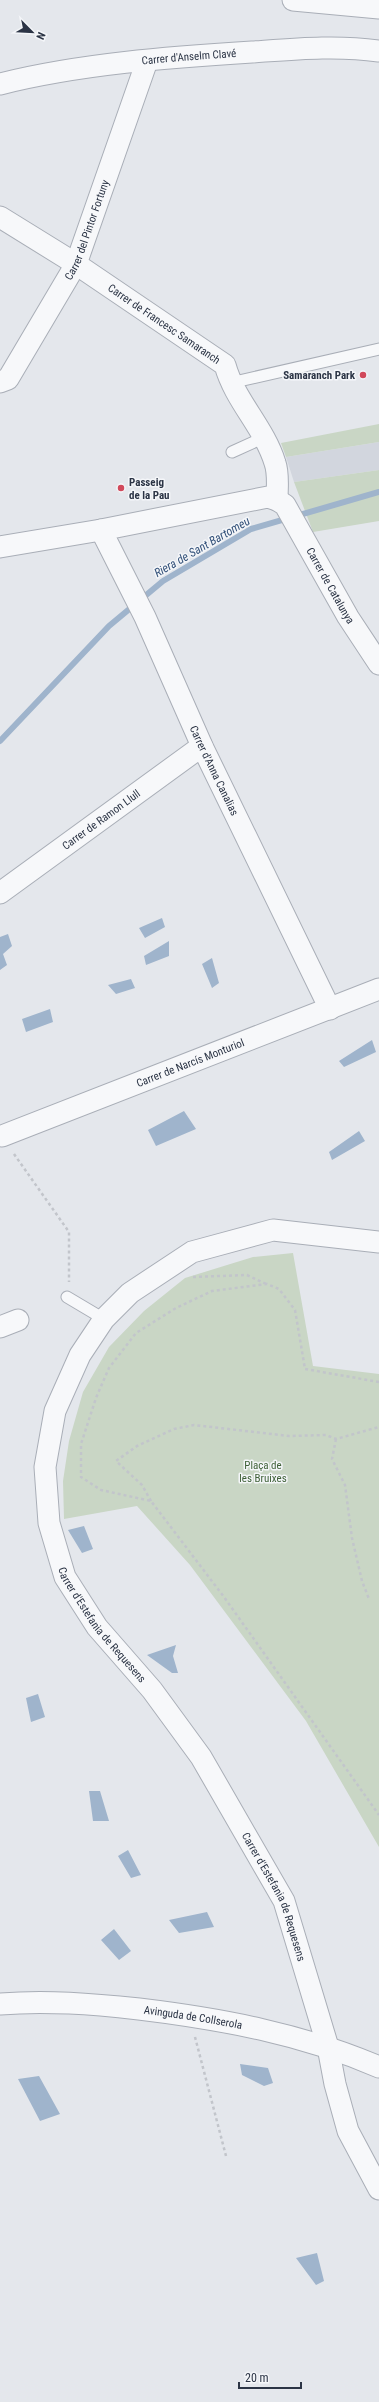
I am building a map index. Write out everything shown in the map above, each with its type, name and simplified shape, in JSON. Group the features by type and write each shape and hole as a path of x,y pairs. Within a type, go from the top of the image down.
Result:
{"street":[{"path":"293,0 379,8"},
{"name":"Carrer d'Anselm Clavé","path":"0,84 51,73 147,61 333,47 379,51"},
{"name":"Carrer del Pintor Fortuny","path":"0,382 8,379 76,264 147,61"},
{"name":"Carrer de Francesc Samaranch","path":"0,217 76,264 225,365 230,382 265,437 276,464 281,502"},
{"path":"0,547 101,530 268,497 281,502"},
{"name":"Carrer de Catalunya","path":"281,502 304,539 348,617 377,658"},
{"name":"Carrer d'Anna Canalias","path":"101,530 145,617 202,746 330,1009"},
{"name":"Carrer de Ramon Llull","path":"0,893 202,746"},
{"name":"Carrer de Narcís Monturiol","path":"2,1136 379,990"},
{"name":"Carrer d'Estefania de Requesens","path":"379,1242 273,1230 192,1252 130,1293 104,1319 80,1355 55,1411 46,1467 49,1523 65,1577 97,1627 152,1690 201,1757 280,1895 301,1952 328,2047 334,2084 348,2131 379,2189"},
{"name":"Avinguda de Collserola","path":"0,2004 58,2003 190,2015 289,2035 328,2047 379,2067"}],"lane":[{"path":"230,382 379,349"},
{"path":"232,452 265,437"},
{"path":"67,1297 104,1319"}],"path":[{"path":"2,1136 69,1232 70,1269 67,1297"},
{"path":"191,1277 247,1275 279,1290 295,1310 305,1369 379,1382"},
{"path":"150,1501 101,1490 81,1477 82,1444 96,1398 109,1368 136,1333 176,1308 212,1291 266,1284"},
{"path":"379,1427 336,1439 326,1435 289,1436 194,1425 174,1429 137,1446 116,1461 142,1486 150,1501 224,1597 379,1815"},
{"path":"336,1439 332,1458 345,1485 352,1538 362,1581 370,1599"},
{"path":"190,2015 226,2156"}],"shaded area":[{"path":"379,442 379,470 294,482 286,457"}],"green space":[{"path":"379,424 379,442 286,457 281,443"},
{"path":"379,470 379,521 313,532 294,482"},
{"name":"Plaça de les Bruixes","path":"293,1253 313,1366 379,1374 379,1847 306,1721 190,1565 137,1506 64,1519 63,1481 69,1441 83,1392 109,1347 144,1311 185,1278 253,1257"}],"water":[{"path":"162,918 165,927 145,938 139,928"},
{"path":"8,934 12,946 3,954 7,965 0,970 0,937"},
{"path":"169,941 169,956 146,965 144,956"},
{"path":"212,958 219,983 212,988 202,964"},
{"path":"131,979 135,988 116,994 108,985"},
{"path":"50,1009 53,1022 26,1032 22,1019"},
{"path":"372,1040 376,1052 344,1067 339,1061"},
{"path":"184,1111 196,1129 156,1146 148,1130"},
{"path":"359,1131 365,1141 332,1160 329,1152"},
{"path":"84,1526 93,1549 82,1553 68,1530"},
{"path":"176,1645 173,1656 178,1673 172,1673 147,1655"},
{"path":"38,1694 45,1717 31,1722 26,1698"},
{"path":"89,1791 100,1791 109,1821 93,1821"},
{"path":"128,1850 141,1875 131,1878 118,1856"},
{"path":"207,1912 214,1927 179,1933 169,1920"},
{"path":"114,1929 131,1951 119,1960 101,1940"},
{"path":"240,2064 268,2068 273,2083 264,2086 242,2075"},
{"path":"39,2076 60,2114 40,2121 18,2079"},
{"path":"317,2253 324,2281 316,2285 296,2258"}],"waterway":[{"name":"Riera de Sant Bartomeu","path":"0,741 109,626 163,581 251,529 379,492"}],"place":[{"name":"Samaranch Park","path":"363,375"},
{"name":"Passeig de la Pau","path":"121,488"}]}
